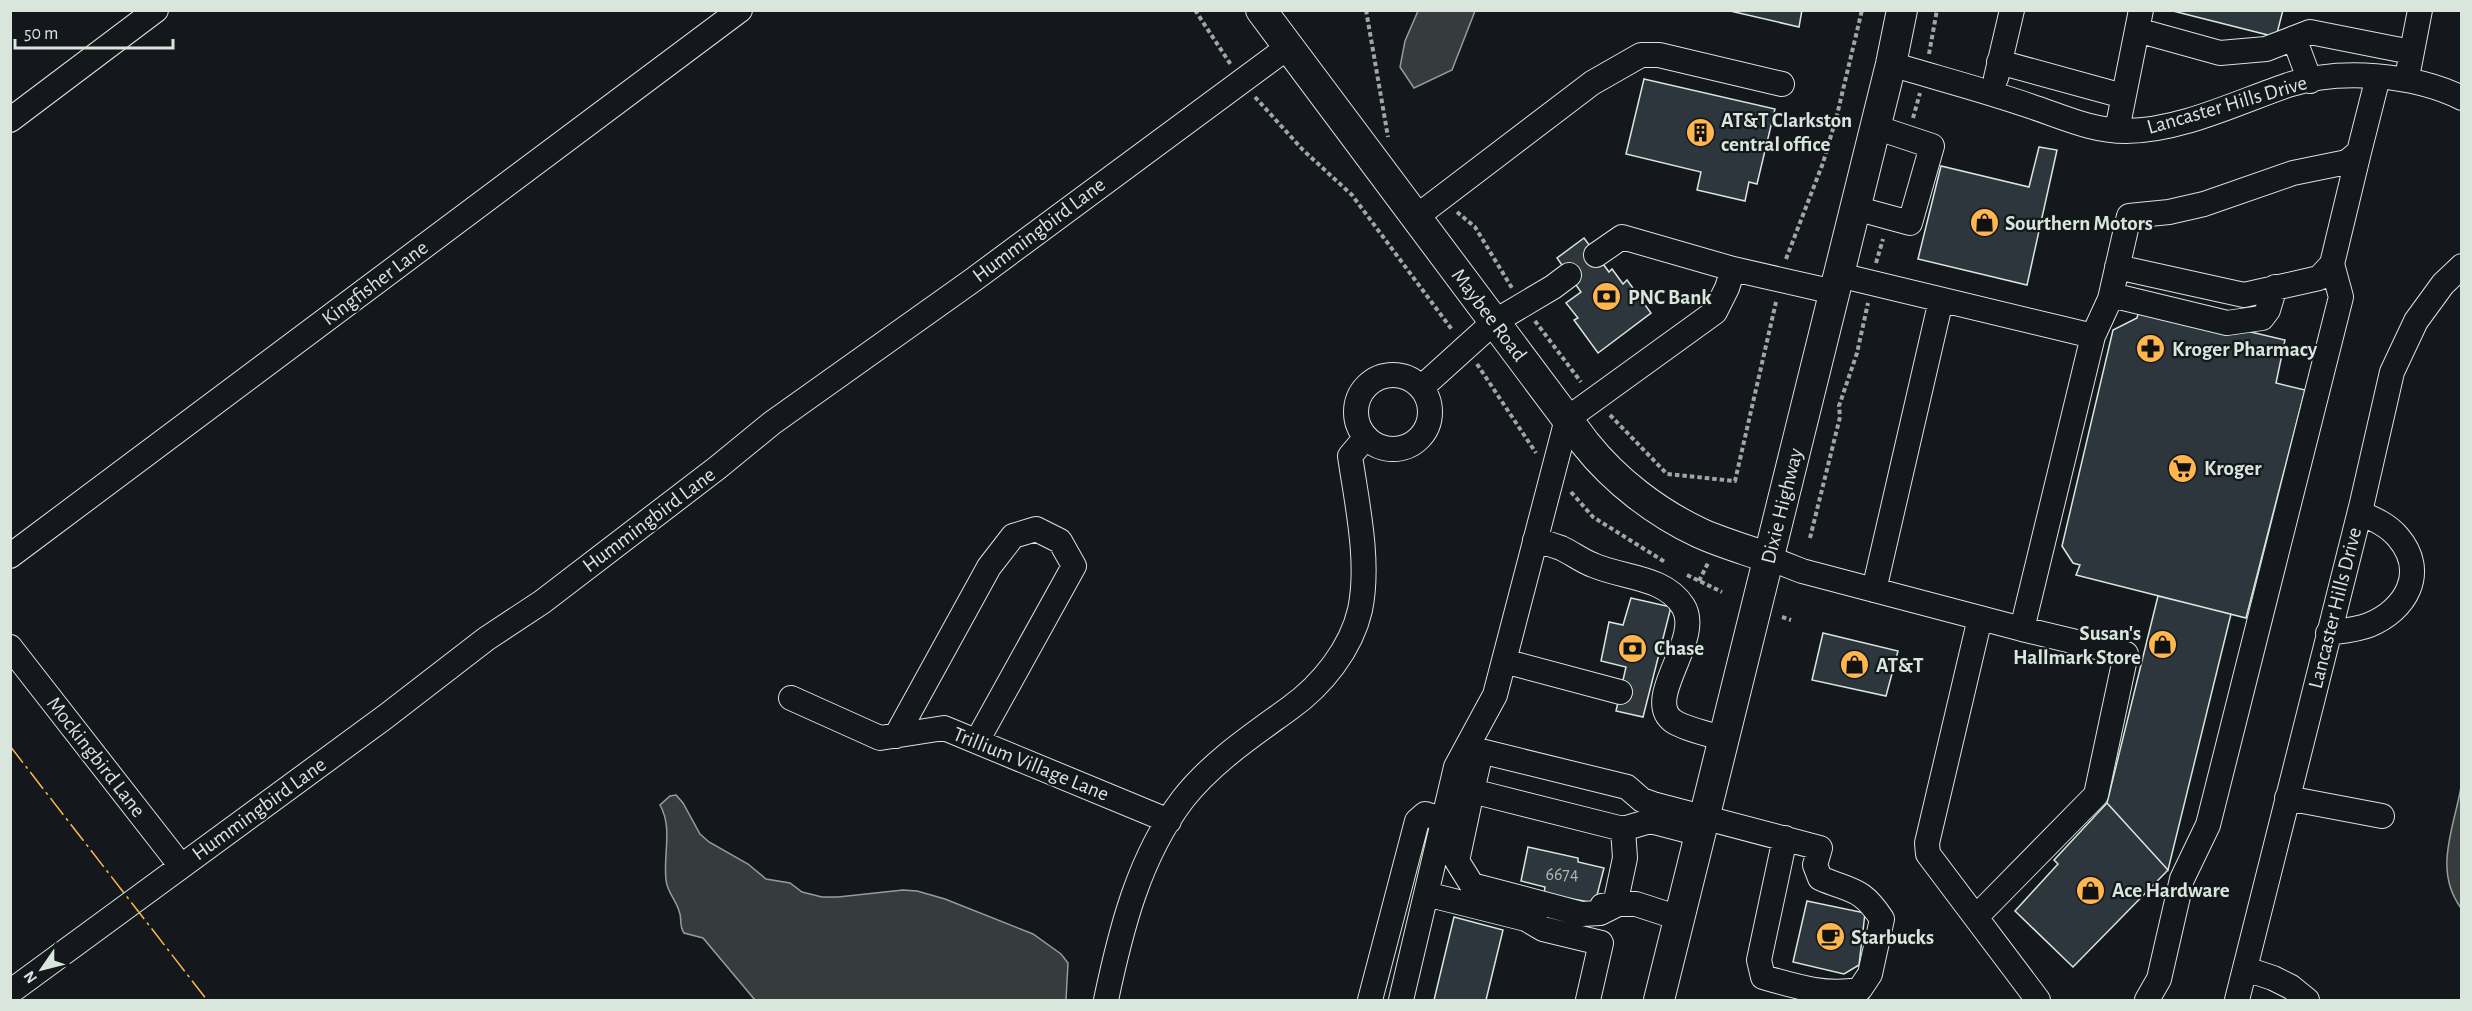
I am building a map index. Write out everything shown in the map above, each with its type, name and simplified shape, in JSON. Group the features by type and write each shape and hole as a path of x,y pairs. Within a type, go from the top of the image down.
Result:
{"main road":[{"name":"Maybee Road","path":"1261,10 1567,419 1609,471 1664,514 1701,534 1769,558"},
{"name":"Dixie Highway","path":"1659,1000 1891,64 1902,10"}],"street":[{"path":"10,120 156,10"},
{"name":"Kingfisher Lane","path":"10,556 740,10"},
{"path":"1992,94 2012,10"},
{"path":"2406,81 2420,10"},
{"path":"2117,130 2139,20 2220,53 2266,49 2310,32 2411,52"},
{"path":"2294,38 2310,81"},
{"name":"Hummingbird Lane","path":"10,992 486,639 542,602 772,423 973,280 1288,47"},
{"path":"1416,217 1592,83 1641,55 1659,55 1782,84"},
{"path":"1999,62 2123,96"},
{"name":"Lancaster Hills Drive","path":"1891,64 2097,129 2129,131 2166,126 2221,110 2291,84 2354,75 2406,81 2449,92 2462,98"},
{"path":"2118,267 2244,295 2319,278 2332,264 2378,77"},
{"path":"1855,208 1910,223 1932,146 1875,127"},
{"path":"2022,629 2093,336 2111,295 2129,216 2169,212 2204,204 2294,173 2347,162 2359,152"},
{"path":"1596,255 1623,237 1733,269 1781,280 1873,284 2093,336"},
{"path":"2147,1000 2159,980 2182,879 2208,825 2264,608 2342,297 2332,264"},
{"name":"Lancaster Hills Drive","path":"2237,1000 2360,513 2392,372 2416,321 2443,284 2462,266"},
{"path":"1679,918 1636,904 1618,904 1600,913 1582,914 1480,888 1472,885 1457,861 1472,791 1474,750 1495,695 1567,419 1715,312 1727,288 1733,269"},
{"path":"1421,388 1494,322 1569,275"},
{"path":"2111,295 2227,323 2262,318 2268,310 2275,287"},
{"path":"1874,590 1941,300"},
{"path":"1395,375 1410,379 1421,388 1428,400 1430,415 1427,429 1418,440 1406,448 1391,450 1377,446 1366,437 1358,424 1356,410 1360,396 1369,384 1381,377 1395,375"},
{"path":"1106,1000 1135,885 1184,798 1228,754 1298,702 1322,681 1344,649 1360,610 1363,562 1350,456 1366,437"},
{"path":"2328,633 2362,627 2385,616 2400,604 2412,580 2411,561 2399,538 2383,524 2360,513"},
{"path":"896,736 989,567 1013,536 1036,529 1060,541 1074,566 977,741"},
{"path":"1535,540 1561,548 1594,566 1639,578 1674,596 1684,608 1688,626 1684,644 1655,699 1674,722 1724,739"},
{"path":"1769,558 1802,571 2126,654 2096,795 1976,917"},
{"path":"1980,618 1927,843 1928,854 2038,1000"},
{"name":"Mockingbird Lane","path":"10,647 181,866"},
{"path":"1504,661 1620,692"},
{"name":"Trillium Village Lane","path":"791,698 880,738 944,728 1169,821"},
{"path":"1474,750 1627,787 1642,800 1702,825"},
{"path":"1401,1000 1456,767 1474,750"},
{"path":"1472,791 1623,829 1650,821 1702,825 1785,838 1820,848 1815,865 1820,878 1856,890 1872,903 1882,919 1870,974 1860,989 1844,993 1790,985 1763,977 1759,960 1785,838"},
{"path":"2288,798 2382,816"},
{"path":"1370,1000 1417,821 1425,814 1444,820"},
{"path":"1618,904 1616,900 1625,858 1623,829"},
{"path":"1426,894 1527,919 1543,929 1601,943 1588,1000"},
{"path":"2246,969 2291,987 2307,1000"}],"path":[{"path":"1195,10 1242,81 1303,150 1352,195 1466,348 1535,452 1552,472 1593,517 1674,567"},
{"path":"1366,10 1389,141"},
{"path":"1440,199 1475,227 1522,304 1594,399 1667,474 1735,481 1781,280 1792,241 1823,163 1862,10"},
{"path":"1932,45 1937,10"},
{"path":"1810,538 1840,417 1839,406 1857,353 1873,284"},
{"path":"1699,581 1708,562"},
{"path":"1684,574 1722,592"},
{"path":"1782,617 1791,620"}],"shaded area":[{"path":"1418,11 1475,11 1452,70 1414,88 1400,67 1405,41"},
{"path":"2461,787 2461,908 2448,879 2447,864"},
{"path":"676,795 700,834 709,842 748,864 766,879 790,883 802,892 822,897 903,890 917,891 945,899 1033,934 1061,954 1068,963 1066,1000 755,1000 703,938 684,933 682,930 678,907 667,884 665,871 667,832 660,805 670,796"}],"building":[{"path":"1726,10 1802,10 1799,27"},
{"path":"2169,10 2283,10 2276,37"},
{"name":"AT&T Clarkston central office","path":"1644,79 1775,109 1757,184 1749,182 1745,201 1697,190 1701,172 1626,154"},
{"name":"Sourthern Motors","path":"2039,147 2057,150 2027,285 1918,259 1941,166 2029,187"},
{"name":"PNC Bank","path":"1584,238 1609,272 1612,269 1623,284 1627,280 1651,313 1598,353 1574,320 1578,318 1566,303 1581,292 1557,258"},
{"name":"Kroger","path":"2140,306 2285,340 2276,383 2305,390 2246,618 2076,575 2080,565 2073,563 2062,546 2113,330 2137,318"},
{"path":"2158,596 2231,614 2168,870 2107,803"},
{"name":"Chase","path":"1631,598 1671,607 1643,717 1616,711 1626,667 1601,661 1609,622 1623,625"},
{"name":"AT&T","path":"1823,633 1898,651 1886,696 1812,680"},
{"name":"Ace Hardware","path":"2107,803 2168,870 2073,967 2015,911 2058,864 2054,860"},
{"path":"1528,847 1578,858 1578,862 1604,868 1595,903 1544,894 1545,887 1521,881"},
{"name":"Starbucks","path":"1807,901 1865,913 1859,965 1844,974 1793,962"},
{"path":"1454,917 1503,930 1486,1000 1434,1000"}],"tunnel":[{"path":"1569,275 1596,255"},
{"path":"1620,692 1648,698"}],"power":[{"path":"10,746 207,1000"}],"place":[{"name":"AT&T Clarkston central office","path":"1700,132"},
{"name":"Sourthern Motors","path":"1984,223"},
{"name":"PNC Bank","path":"1607,297"},
{"name":"Kroger Pharmacy","path":"2151,349"},
{"name":"Kroger","path":"2183,468"},
{"name":"Susan's Hallmark Store","path":"2162,645"},
{"name":"Chase","path":"1633,648"},
{"name":"AT&T","path":"1855,665"},
{"name":"Ace Hardware","path":"2091,890"},
{"name":"Starbucks","path":"1830,937"}]}
